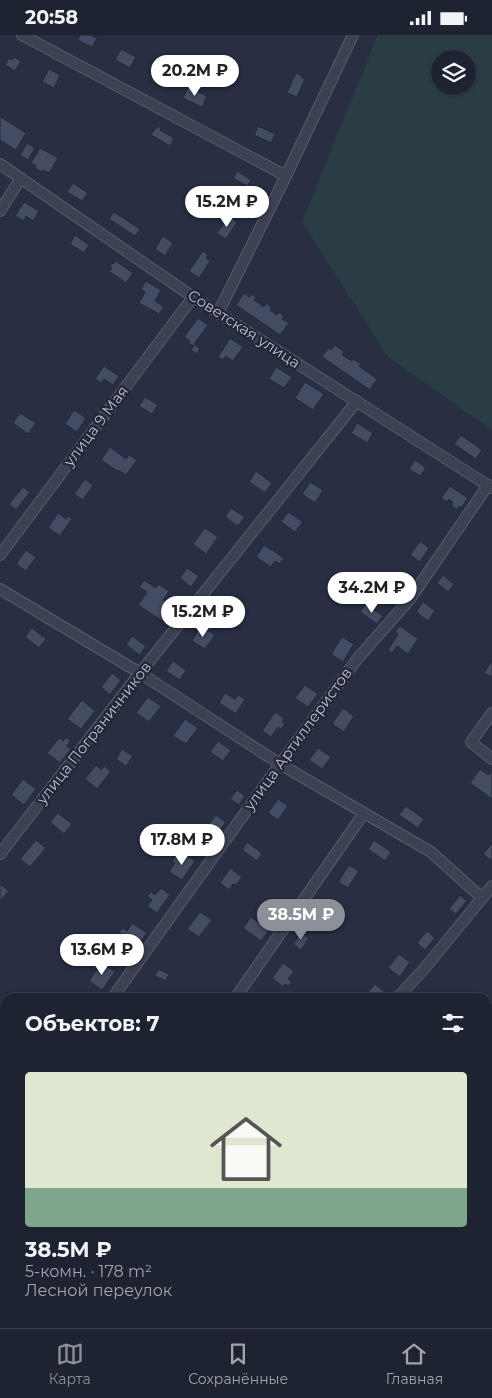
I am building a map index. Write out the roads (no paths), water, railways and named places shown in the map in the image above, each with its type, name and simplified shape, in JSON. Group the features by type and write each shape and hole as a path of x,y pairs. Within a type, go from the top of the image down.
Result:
{"street":[{"path":"22,35 286,176"},
{"path":"218,313 353,35"},
{"name":"Советская улица","path":"0,165 22,178 193,297 490,486"},
{"path":"0,211 22,178"},
{"name":"улица 9 Мая","path":"0,555 193,297"},
{"name":"улица Пограничников","path":"0,854 140,673 357,401"},
{"name":"улица Артиллеристов","path":"115,993 358,658 410,599 490,486"},
{"path":"0,589 140,673 280,764 431,852 482,898"},
{"path":"492,713 471,742 492,759"},
{"path":"239,993 364,813"},
{"path":"402,993 424,969 492,886"}]}
